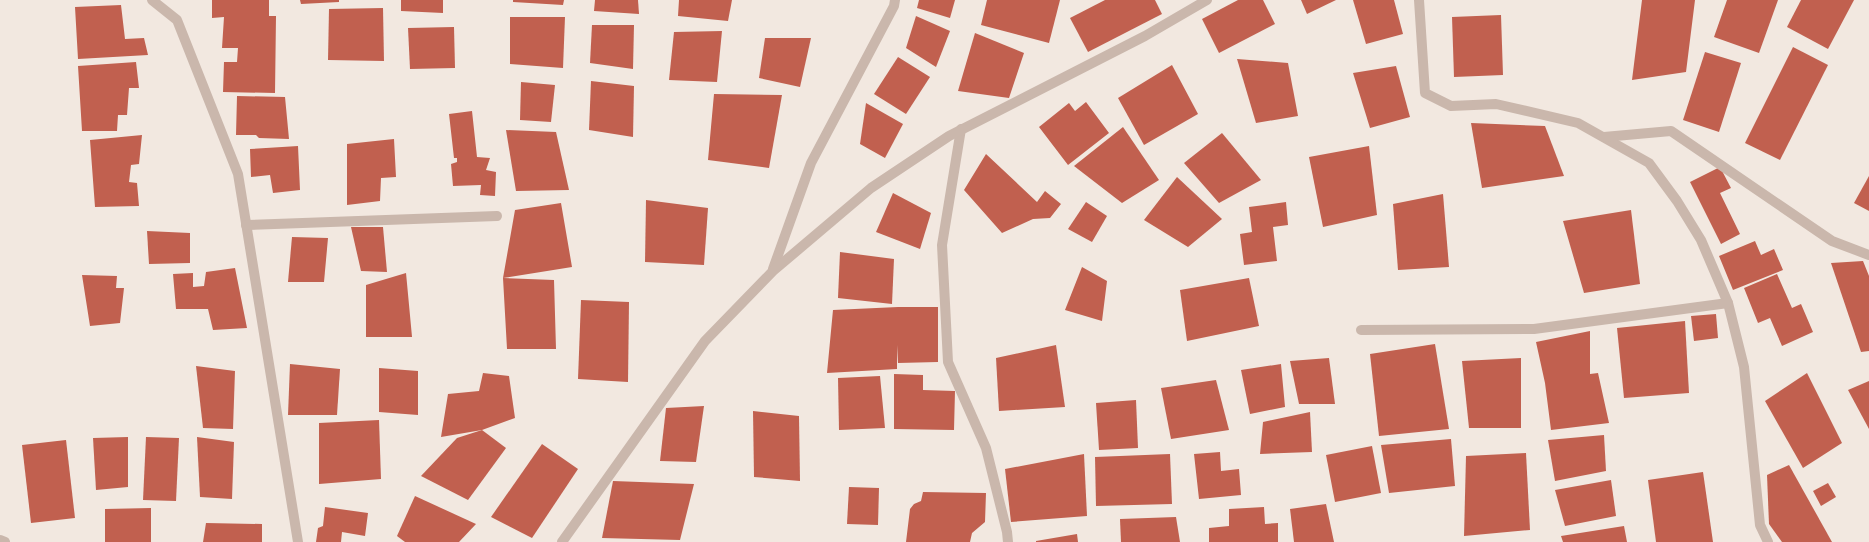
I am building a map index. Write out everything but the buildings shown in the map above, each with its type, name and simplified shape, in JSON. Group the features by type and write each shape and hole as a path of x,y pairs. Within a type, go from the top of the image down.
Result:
{"street":[{"path":"152,0 177,20 238,174 298,542"},
{"path":"773,271 811,163 894,6 895,0"},
{"path":"562,542 705,341 773,271 871,188 961,130 1144,36 1208,0"},
{"path":"1419,0 1425,93 1451,106 1496,104 1578,123 1649,163 1677,201 1701,240 1728,303 1744,367 1760,525 1768,542"},
{"path":"961,130 942,245 948,362 986,448 1008,532 1008,542"},
{"path":"1604,137 1671,131 1832,241 1869,256"},
{"path":"246,225 497,216"},
{"path":"1361,330 1534,329 1728,303"},
{"path":"0,540 5,542"}]}
